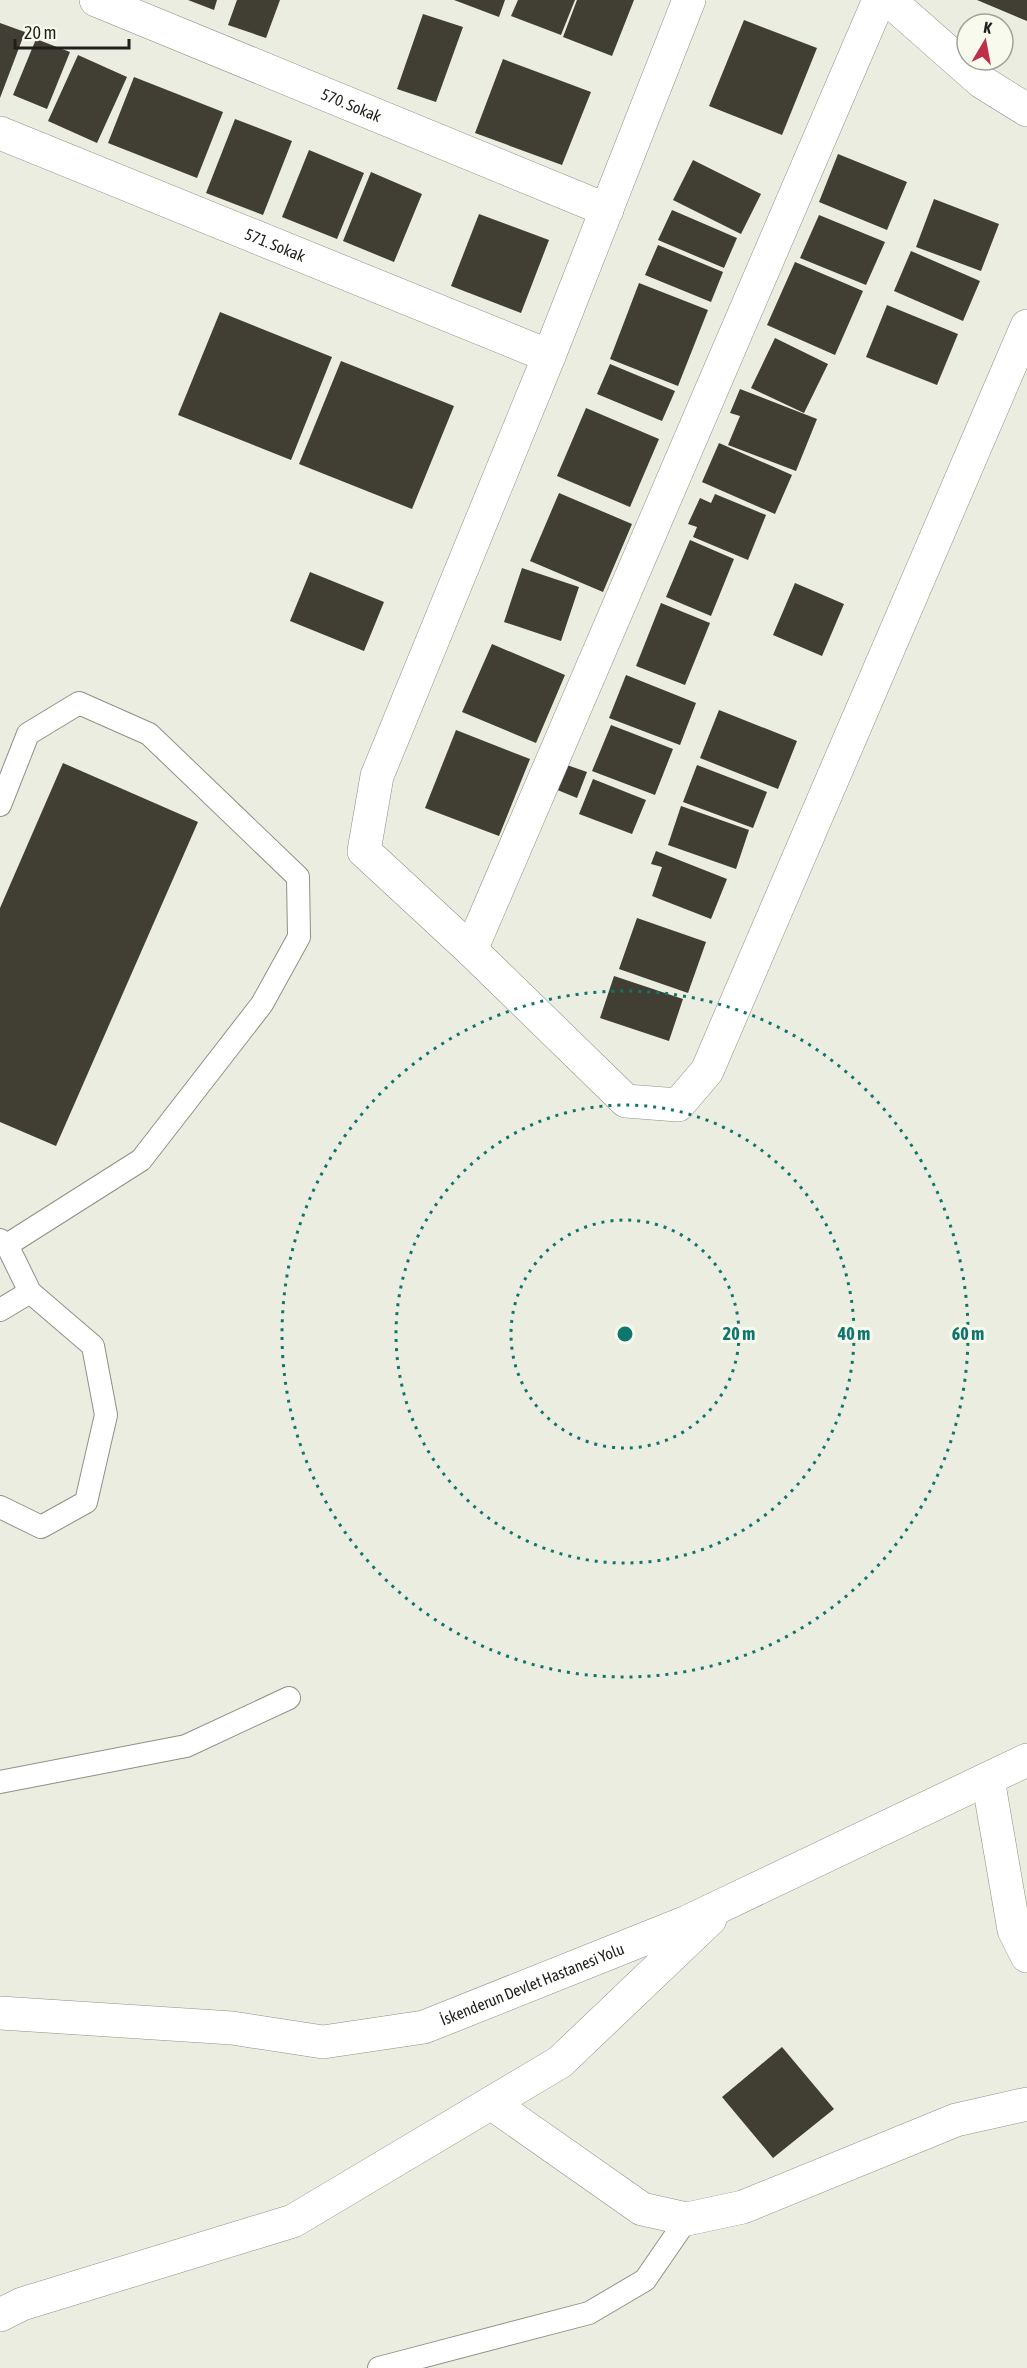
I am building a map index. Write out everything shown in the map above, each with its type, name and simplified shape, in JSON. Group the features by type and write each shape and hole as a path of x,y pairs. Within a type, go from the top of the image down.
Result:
{"street":[{"name":"570. Sokak","path":"96,0 607,210"},
{"path":"689,0 549,356 377,776 364,851 471,950 626,1101 678,1105 707,1071 1027,326"},
{"path":"471,950 879,0"},
{"path":"889,0 982,82 1027,110"},
{"name":"571. Sokak","path":"0,133 549,356"},
{"name":"İskenderun Devlet Hastanesi Yolu","path":"0,2013 232,2028 323,2042 424,2027 676,1926 1027,1760"},
{"path":"988,1779 1014,1930 1027,1956"},
{"path":"0,2315 22,2304 293,2221 560,2062 727,1902"},
{"path":"490,2103 642,2209 687,2219 743,2207 956,2120 1027,2104"}],"lane":[{"path":"0,805 28,734 80,703 149,734 298,877 299,937 262,1004 141,1160 4,1243 30,1292 93,1346 106,1415 86,1502 41,1527 0,1507"},
{"path":"0,1310 30,1292"},
{"path":"0,1782 186,1746 289,1698"},
{"path":"379,2368 589,2313 645,2280 687,2219"}],"building":[{"path":"188,0 217,0 214,10"},
{"path":"237,0 280,0 266,38 228,25"},
{"path":"454,0 505,0 499,17"},
{"path":"518,0 575,0 561,35 511,16"},
{"path":"577,0 634,0 612,56 563,37"},
{"path":"977,0 1027,0 1027,21 1015,16 1015,12 1006,12"},
{"path":"423,14 463,27 436,102 397,89"},
{"path":"744,20 817,48 782,135 709,106"},
{"path":"0,23 25,32 0,98"},
{"path":"36,39 70,52 47,109 13,95"},
{"path":"78,55 127,77 97,143 48,121"},
{"path":"503,59 591,92 562,165 475,133"},
{"path":"134,77 223,112 197,178 108,143"},
{"path":"235,119 292,141 263,215 206,193"},
{"path":"309,150 364,173 337,239 282,217"},
{"path":"838,154 907,182 887,230 819,202"},
{"path":"693,160 761,194 741,234 673,200"},
{"path":"371,172 422,194 394,262 343,241"},
{"path":"934,199 999,224 981,271 916,247"},
{"path":"672,210 737,238 724,268 658,240"},
{"path":"479,214 549,240 521,313 451,286"},
{"path":"819,215 885,242 866,285 800,258"},
{"path":"658,245 723,272 711,302 645,275"},
{"path":"911,251 980,281 963,321 894,291"},
{"path":"795,262 863,291 835,355 767,325"},
{"path":"639,283 708,310 678,386 610,359"},
{"path":"887,305 958,334 937,385 866,357"},
{"path":"220,312 332,357 291,460 178,415"},
{"path":"775,338 828,364 804,413 751,388"},
{"path":"341,361 454,406 412,509 299,464"},
{"path":"610,364 675,391 662,421 597,394"},
{"path":"740,389 817,419 796,471 728,445 740,416 730,413"},
{"path":"586,408 659,439 630,507 557,476"},
{"path":"719,443 792,475 775,514 702,482"},
{"path":"559,493 632,524 603,592 530,561"},
{"path":"715,494 766,515 748,560 693,537 697,527 688,524 700,498 711,503"},
{"path":"690,540 734,559 711,616 666,597"},
{"path":"522,568 579,587 561,641 504,622"},
{"path":"310,572 384,602 364,651 290,621"},
{"path":"795,583 844,604 822,656 773,635"},
{"path":"661,603 710,623 685,685 636,666"},
{"path":"492,644 565,675 536,743 462,712"},
{"path":"626,675 696,703 680,745 609,718"},
{"path":"719,710 797,741 778,789 700,758"},
{"path":"611,725 673,749 655,795 592,771"},
{"path":"456,730 530,759 499,836 425,808"},
{"path":"63,763 198,822 56,1146 0,1122 0,908"},
{"path":"564,764 587,772 577,798 555,789"},
{"path":"697,765 767,792 753,828 683,802"},
{"path":"593,779 646,800 632,834 579,814"},
{"path":"681,806 749,830 736,869 668,845"},
{"path":"656,851 727,879 711,919 652,896 662,867 651,864"},
{"path":"637,918 706,942 688,993 619,969"},
{"path":"614,976 683,999 669,1041 600,1018"},
{"path":"782,2047 834,2109 773,2158 722,2097"}]}
